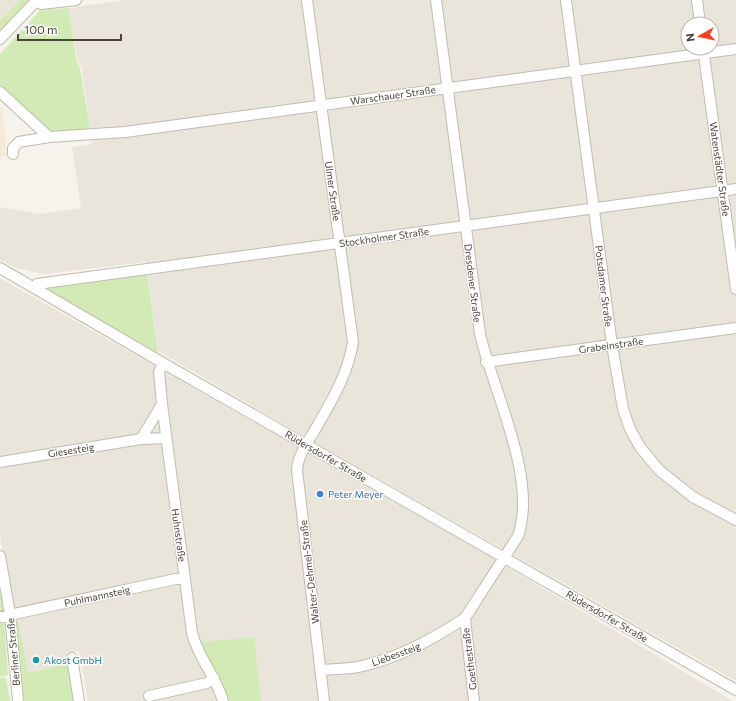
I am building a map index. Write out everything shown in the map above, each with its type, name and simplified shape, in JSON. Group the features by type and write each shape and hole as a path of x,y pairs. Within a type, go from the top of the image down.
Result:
{"street":[{"path":"0,39 37,0 40,4 76,0"},
{"name":"Ulmer Straße","path":"306,444 339,387 352,349 350,316 307,0"},
{"name":"Dresdener Straße","path":"436,0 480,334 486,362 516,452 522,489 522,524 518,536 505,558"},
{"name":"Potsdamer Straße","path":"566,0 612,345 623,409 630,428 640,447 659,470 673,483 693,497 736,520"},
{"path":"697,0 699,16"},
{"name":"Warschauer Straße","path":"720,50 736,49"},
{"name":"Warschauer Straße","path":"13,154 14,148 20,142 49,137 125,132 680,55"},
{"name":"Watenstädter Straße","path":"705,56 736,289"},
{"path":"0,92 49,137"},
{"name":"Stockholmer Straße","path":"35,288 37,284 340,242 595,209 736,188"},
{"name":"Rüdersdorfer Straße","path":"0,268 163,363 736,690"},
{"name":"Grabeinstraße","path":"486,362 736,328"},
{"name":"Huhnstraße","path":"163,363 159,372 162,404 194,642 201,659 214,678 223,701"},
{"path":"141,438 162,404"},
{"name":"Giesesteig","path":"0,462 141,438 166,438"},
{"name":"Walter-Dehmel-Straße","path":"306,444 297,463 297,470 324,701"},
{"name":"Berliner Straße","path":"0,556 5,616 18,701"},
{"name":"Goethestraße","path":"474,701 465,618 505,558"},
{"name":"Puhlmannsteig","path":"5,616 185,577"},
{"name":"Liebessteig","path":"321,670 357,667 394,656 428,641 465,618"},
{"path":"72,658 79,701"},
{"path":"149,696 207,683 214,678"}],"shaded area":[{"path":"0,0 20,0 0,21"},
{"path":"125,0 736,0 736,681 316,443 158,351 146,262 43,274 17,268 0,260 0,207 40,214 81,208 72,147 92,144 82,69 77,58 69,8"},
{"path":"0,108 2,108 8,156 0,157"},
{"path":"0,278 492,558 733,701 88,701 79,651 68,653 70,663 28,673 19,621 13,623 13,608 0,535"}],"green space":[{"path":"20,0 31,0 0,33 0,21"},
{"path":"69,8 76,59 80,68 90,129 56,134 49,131 0,87 0,54 40,10"},
{"path":"147,273 158,353 50,291 47,287"},
{"path":"0,586 3,605 8,675 0,677"},
{"path":"19,621 28,673 70,663 76,701 21,701 13,623"},
{"path":"254,637 261,701 227,701 222,685 200,642"},
{"path":"6,677 10,701 0,701 0,678"}],"place":[{"name":"Peter Meyer","path":"320,494"},
{"name":"Akost GmbH","path":"36,660"}]}
